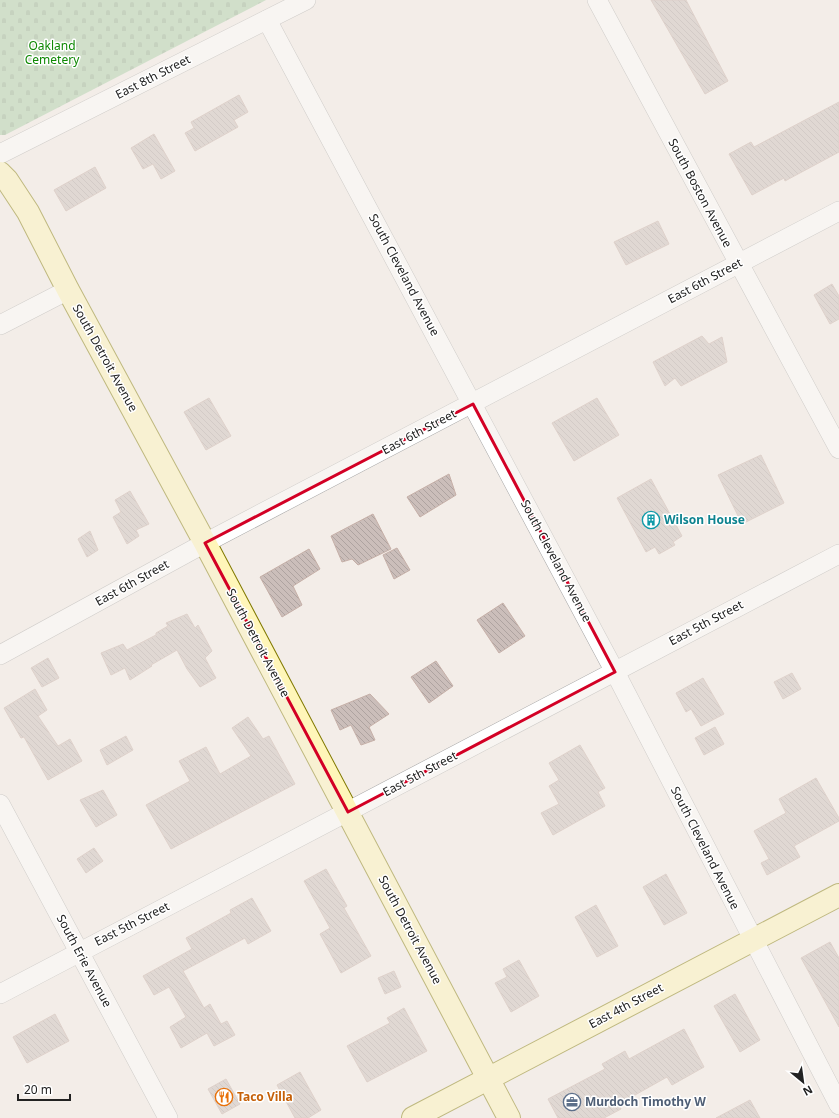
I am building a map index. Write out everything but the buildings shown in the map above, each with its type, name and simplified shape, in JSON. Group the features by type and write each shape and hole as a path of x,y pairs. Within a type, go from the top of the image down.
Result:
{"street":[{"name":"East 8th Street","path":"0,154 306,0"},
{"name":"South Boston Avenue","path":"597,0 737,264 839,449"},
{"name":"South Cleveland Avenue","path":"267,20 615,672 752,940 839,1105"},
{"name":"South Detroit Avenue","path":"0,173 7,180 28,212 68,290 206,543 509,1118"},
{"name":"East 6th Street","path":"0,655 206,543 839,211"},
{"path":"0,326 68,290"},
{"name":"East 5th Street","path":"0,994 79,951 348,812 839,554"},
{"name":"South Erie Avenue","path":"0,804 168,1118"},
{"name":"East 4th Street","path":"413,1118 839,895"}],"highlighted area":[{"path":"473,404 615,672 348,812 205,543"}],"green space":[{"name":"Oakland Cemetery","path":"0,0 266,0 5,135 0,135"}],"place":[{"name":"Wilson House","path":"651,520"},
{"name":"Taco Villa","path":"224,1097"},
{"name":"Murdoch Timothy W","path":"572,1102"}]}
